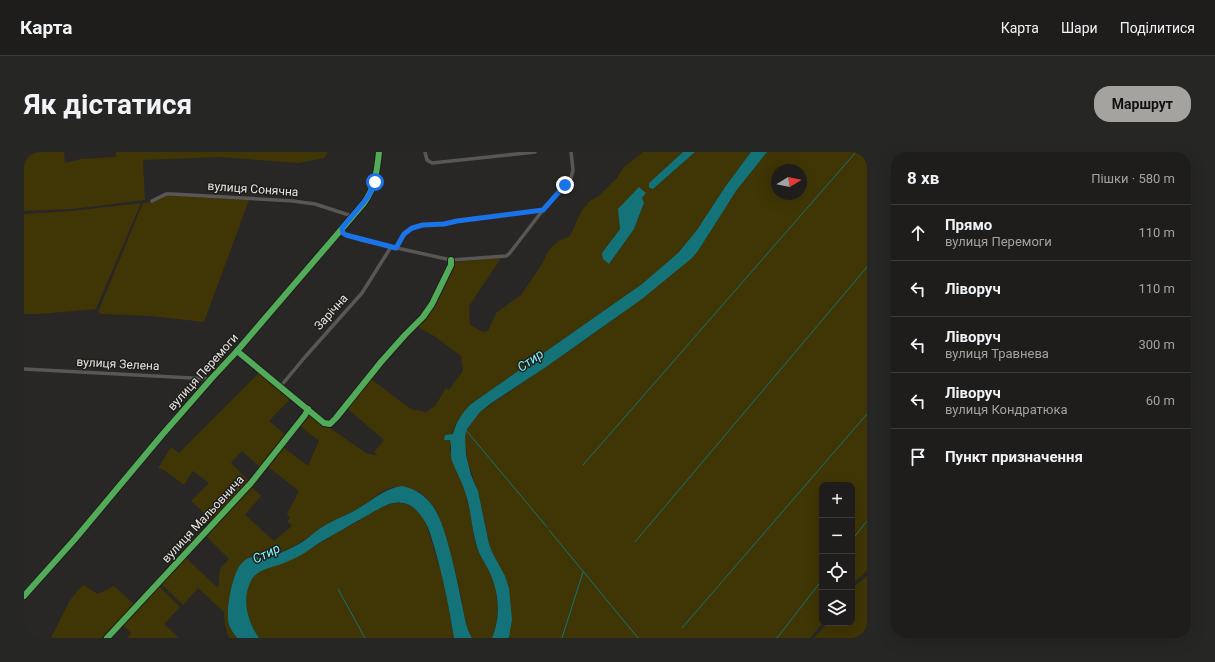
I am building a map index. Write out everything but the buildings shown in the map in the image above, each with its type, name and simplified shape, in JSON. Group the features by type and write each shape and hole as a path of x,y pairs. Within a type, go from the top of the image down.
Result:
{"street":[{"name":"вулиця Перемоги","path":"24,596 75,539 162,434 237,352 352,216 364,204 372,191 379,152"},
{"path":"425,152 427,160 432,163 535,152"},
{"path":"342,228 343,233 346,235 391,247 451,260 506,256 571,178 573,170 571,152"},
{"name":"вулиця Сонячна","path":"152,201 166,194 172,194 293,201 315,204 352,216"},
{"path":"396,248 404,234 408,230 417,226 444,224 543,210"},
{"name":"Зарічна","path":"280,387 362,293 391,247"},
{"path":"237,352 324,423 330,424 381,362 423,317 432,304 451,265 451,260"},
{"name":"вулиця Зелена","path":"24,369 211,379"},
{"name":"вулиця Мальовнича","path":"107,638 251,483 305,415 308,409"}],"shaded area":[{"path":"24,152 64,152 65,163 82,159 116,157 116,152 328,152 324,158 299,163 219,157 143,160 145,200 72,209 24,211"},
{"path":"643,152 683,152 649,183 649,187 653,189 695,152 751,152 725,187 697,230 678,253 642,284 471,404 455,425 450,440 450,450 466,496 476,545 480,556 490,572 497,597 496,622 492,638 472,638 465,618 459,585 445,534 436,511 426,497 419,492 402,488 393,487 385,490 357,509 320,528 302,542 294,546 272,556 252,557 244,560 238,569 232,584 228,611 229,625 237,638 229,638 225,625 224,612 198,588 183,605 160,583 185,557 218,588 220,569 229,559 205,535 251,486 261,496 245,515 274,541 292,526 287,521 290,518 287,514 299,491 267,466 283,447 308,466 319,441 299,425 308,412 366,453 377,455 374,452 384,440 347,408 371,379 411,409 426,412 435,406 446,388 449,390 463,371 461,356 434,336 416,326 427,316 455,262 501,258 469,306 470,325 483,332 488,331 496,313 521,295 542,264 549,250 558,241 570,236 582,210 590,201 599,196 617,178 623,168","holes":["644,203 634,229 610,263 602,253 620,229"]},
{"path":"767,152 867,152 867,571 855,581 855,482 819,482 819,626 820,626 810,638 508,638 512,620 489,544 478,491 468,463 465,446 467,429 480,412 617,317 698,251 736,191"},
{"path":"167,195 249,200 204,322 150,316 102,314 98,312 143,203 152,202"},
{"path":"141,203 96,309 24,314 24,214 72,211"},
{"path":"260,372 291,398 269,421 287,436 261,468 242,451 231,463 250,482 213,521 191,501 209,483 193,471 184,485 164,470 158,468 171,447 179,453"},
{"path":"395,503 405,504 414,508 426,524 443,577 454,638 259,638 249,618 246,603 248,588 254,576 263,570 288,561 375,511"},
{"path":"867,576 867,638 814,638 825,626 855,626 855,586"},
{"path":"83,585 98,594 114,586 135,605 105,638 51,638 70,600"},
{"path":"158,585 180,607 164,624 179,638 127,638 131,633 122,624"}],"water":[{"path":"683,152 695,152 653,189 650,188 649,183"},
{"name":"Стир","path":"751,152 767,152 736,191 692,258 642,299 546,367 490,404 480,412 467,429 465,436 466,455 471,475 478,491 489,544 505,576 509,588 512,620 509,637 492,638 497,622 497,597 490,573 477,547 467,498 452,461 450,440 444,440 445,435 453,434 460,418 471,404 642,284 678,253 697,230 725,187"},
{"path":"639,187 646,193 642,198 644,203 634,229 609,264 603,259 602,253 620,229 618,209"},
{"name":"Стир","path":"402,486 422,495 430,502 440,520 450,551 466,624 472,638 454,638 443,581 429,530 426,523 415,509 405,503 398,503 390,504 378,509 295,558 257,573 248,588 246,603 249,618 259,638 237,638 229,625 228,611 232,584 238,569 244,560 252,557 268,557 289,549 302,542 324,526 355,510 390,489"}],"waterway":[{"path":"583,465 856,152"},
{"path":"635,542 867,267"},
{"path":"682,628 867,414"},
{"path":"465,429 547,527"},
{"path":"855,536 867,521"},
{"path":"549,530 638,638"},
{"path":"562,638 583,572"},
{"path":"777,638 819,584"},
{"path":"338,589 365,638"}],"cycle path":[{"path":"24,596 75,539 162,435 237,351 364,203 373,185 379,152"},
{"path":"237,351 324,423 330,424 381,362 423,317 432,304 451,265 451,260"},
{"path":"107,638 251,483 305,415 308,409"}],"route":[{"path":"375,182 372,191 364,204 342,228 343,233 361,240 396,248 404,234 408,230 417,226 440,225 457,221 543,210 565,185"}]}
